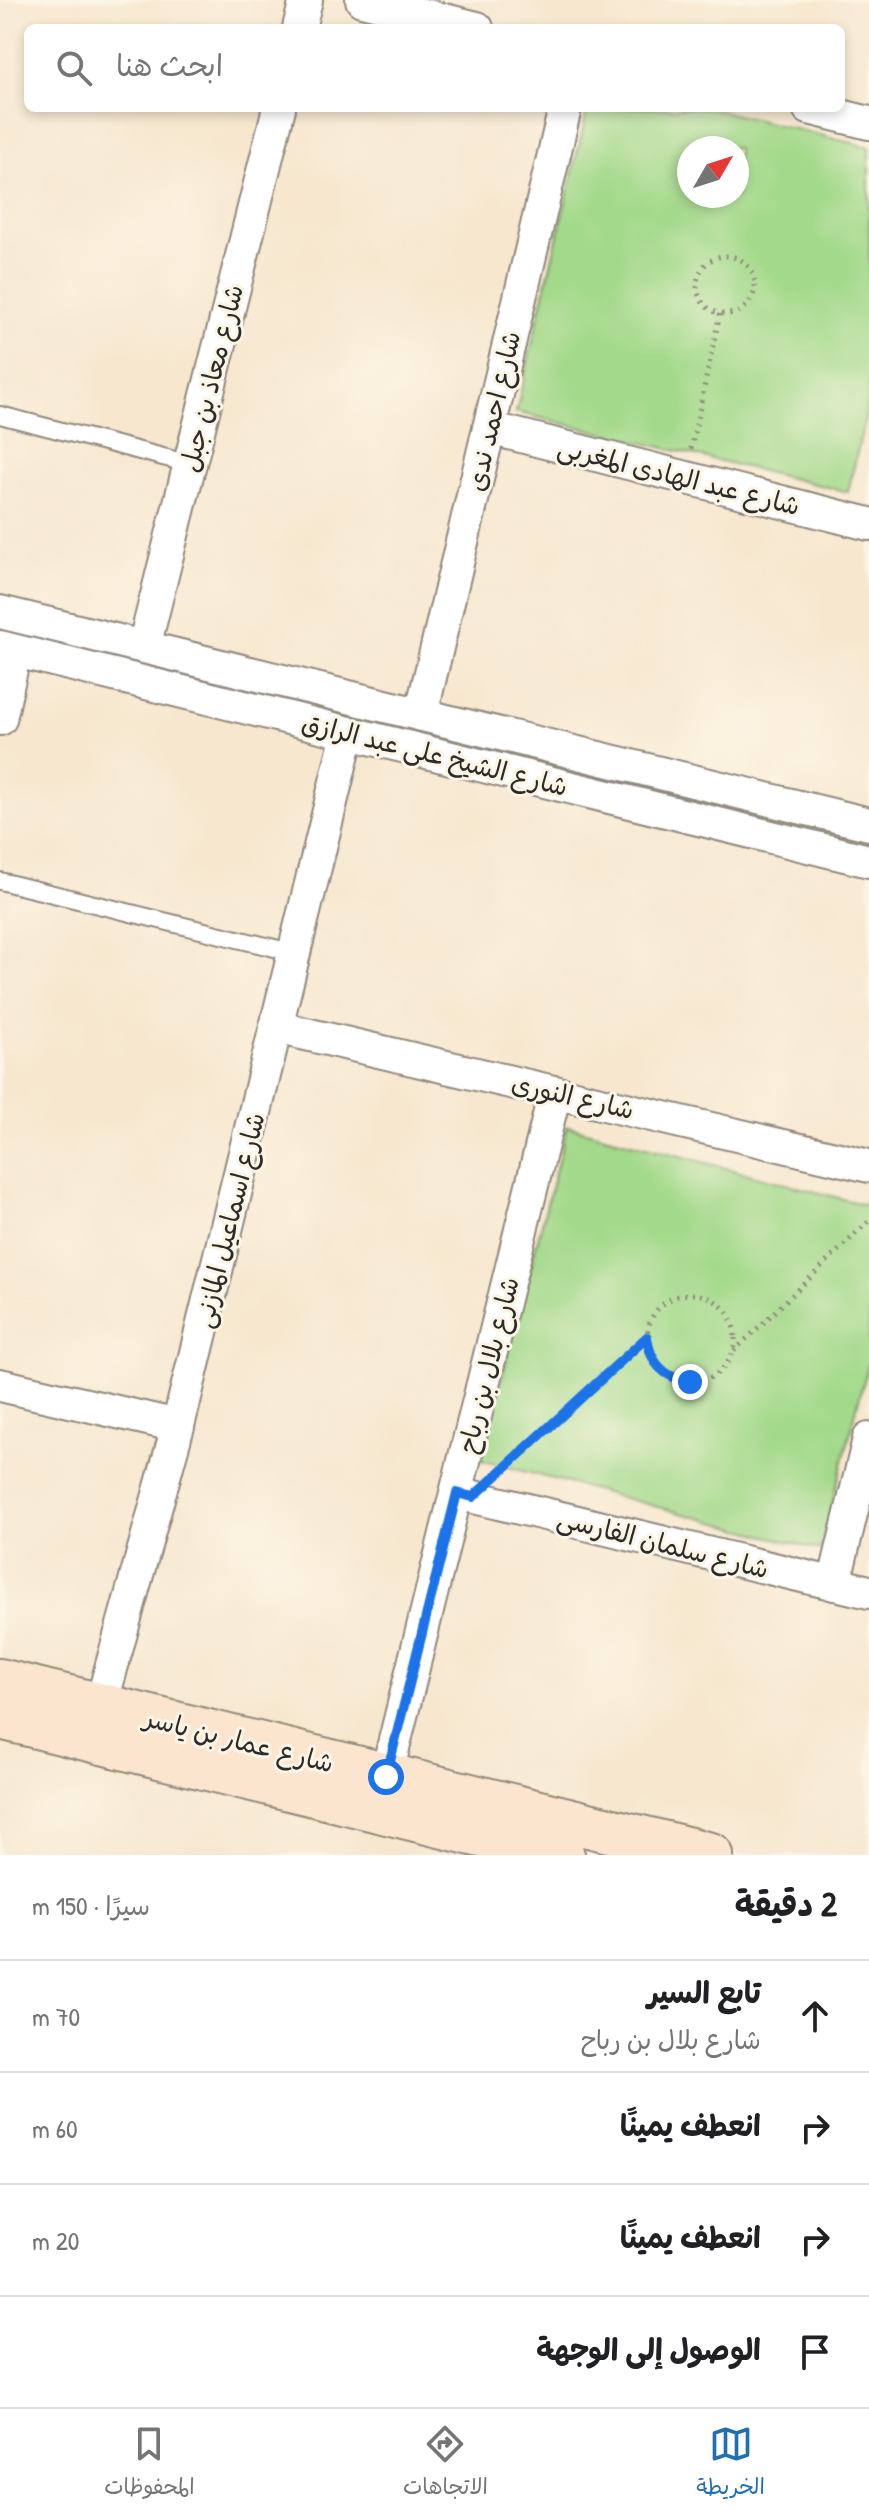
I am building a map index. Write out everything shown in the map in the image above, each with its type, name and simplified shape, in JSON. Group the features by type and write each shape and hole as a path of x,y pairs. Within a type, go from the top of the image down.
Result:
{"street":[{"path":"300,24 306,0"},
{"path":"362,0 461,24"},
{"name":"شارع معاذ بن جبل","path":"144,647 278,112"},
{"name":"شارع احمد ندى","path":"421,715 564,112"},
{"path":"825,112 869,123"},
{"name":"شارع عبد الهادى المغربى","path":"489,428 868,519"},
{"name":"شارع الشيخ على عبد الرازق","path":"0,612 869,824"},
{"path":"0,719 7,649"},
{"name":"شارع الشيخ على عبد الرازق","path":"7,649 869,861"},
{"name":"شارع اسماعيل المازنى","path":"101,1705 178,1426 348,733"},
{"name":"شارع النورى","path":"276,1027 869,1166"},
{"name":"شارع بلال بن رباح","path":"386,1777 465,1495 555,1092"},
{"path":"0,1385 178,1426"},
{"path":"834,1584 869,1439"},
{"name":"شارع سلمان الفارسى","path":"465,1495 869,1592"},
{"name":"شارع عمار بن ياسر","path":"0,1681 711,1855"},
{"name":"شارع عمار بن ياسر","path":"0,1717 562,1855"}],"lane":[{"path":"0,415 190,464"},
{"path":"0,881 295,953"}],"path":[{"path":"732,256 751,269 755,291 742,309 720,313 702,301 698,279 710,260 732,256"},
{"path":"685,477 720,313"},
{"path":"733,1352 733,1325 717,1302 705,1296 691,1293 665,1302 649,1323 647,1337 655,1363 677,1380 704,1380 727,1364 733,1352 869,1221"},
{"path":"465,1495 647,1337"}],"green space":[{"path":"587,112 725,112 869,147 869,401 848,492 516,412"},
{"path":"567,1126 869,1206 869,1361 820,1550 481,1460"}],"route":[{"path":"386,1777 457,1493 473,1497 647,1337 648,1351 664,1373 690,1382"}]}
